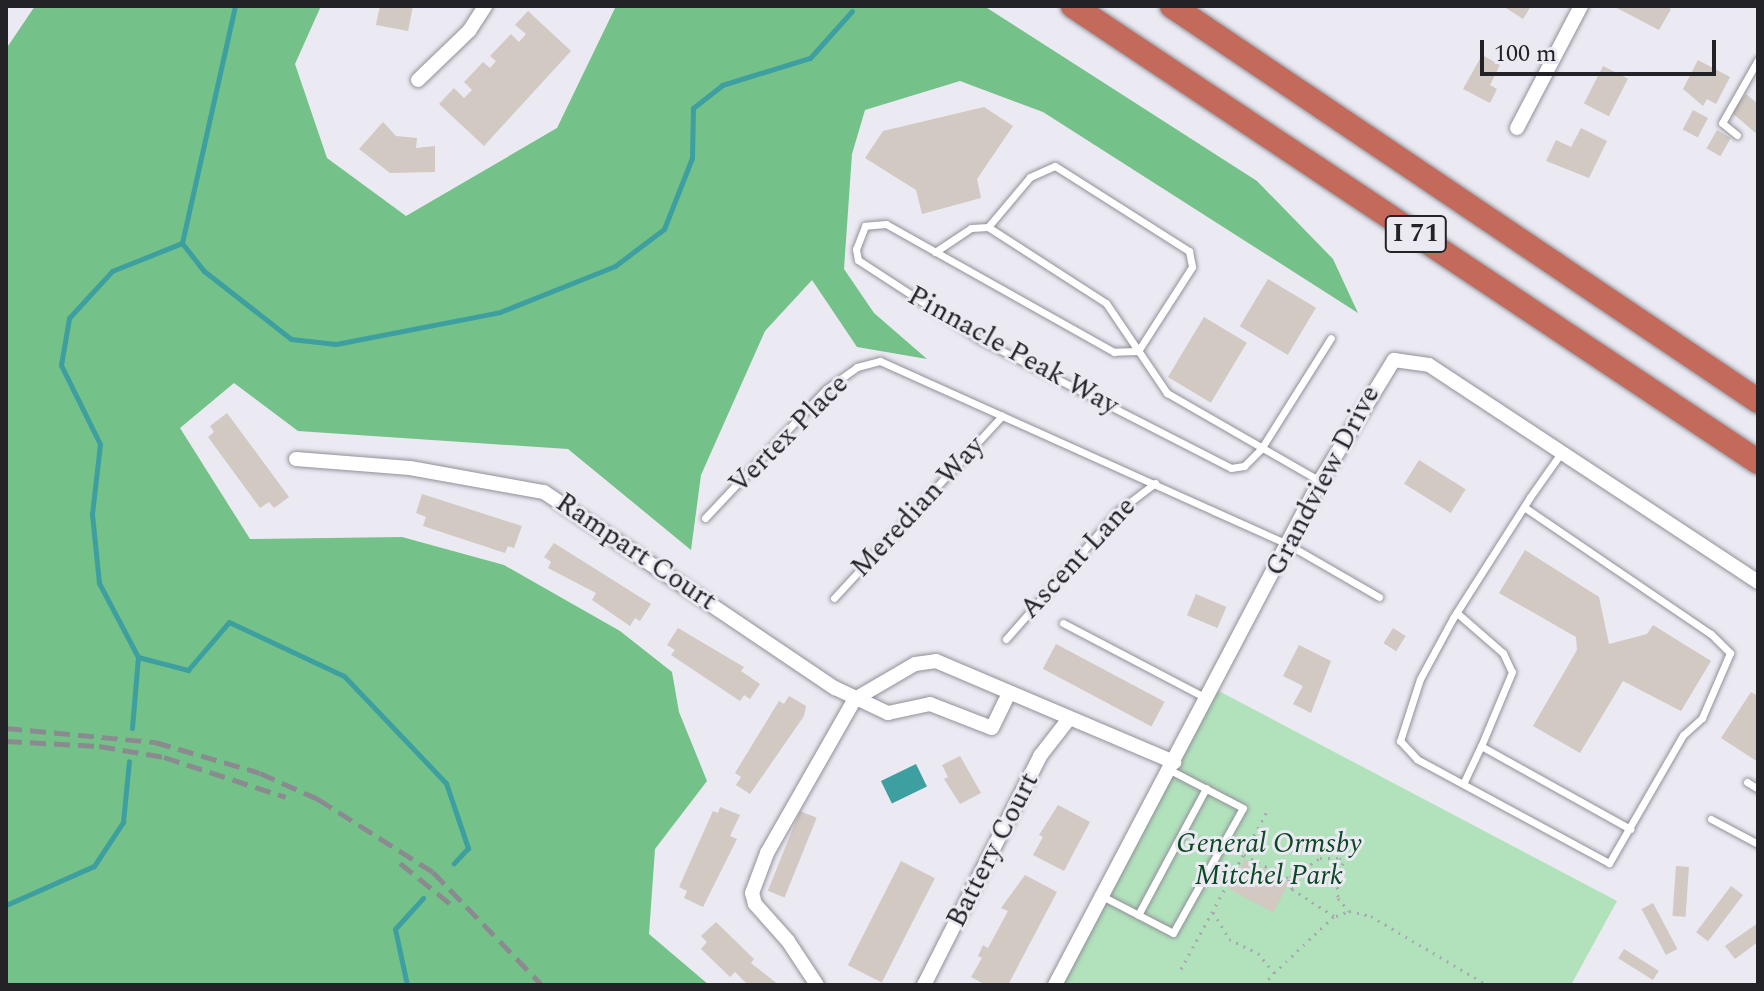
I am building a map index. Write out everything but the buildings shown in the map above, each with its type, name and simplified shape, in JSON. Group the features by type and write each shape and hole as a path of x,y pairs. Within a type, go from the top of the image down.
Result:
{"highway":[{"name":"I 71","path":"1073,6 1758,462"},
{"name":"I 71","path":"1172,6 1758,401"},
{"path":"1666,339 1758,386"}],"street":[{"path":"418,80 469,31 485,6"},
{"path":"1517,128 1581,6"},
{"name":"Grandview Drive","path":"1055,985 1320,481 1384,368 1403,358 1429,365 1758,582"},
{"name":"Rampart Court","path":"296,459 410,468 544,492 855,699 888,713 930,704 992,728 1009,693"},
{"path":"817,985 788,941 755,904 752,893 767,853 855,699 915,664 936,661 1172,766"},
{"name":"Battery Court","path":"924,985 1040,756 1068,720"}],"lane":[{"path":"1737,135 1722,123 1758,60"},
{"path":"988,227 1021,195 1030,177 1055,166 1189,251 1192,267 1138,351"},
{"name":"Pinnacle Peak Way","path":"1138,351 1114,352 886,224 871,222 856,249 866,267 979,339 1231,468 1244,466 1261,449"},
{"path":"935,252 971,228 988,227 1106,303 1167,393 1320,481"},
{"path":"1261,449 1331,338"},
{"name":"Pinnacle Peak Way","path":"880,361 1289,545 1379,597"},
{"name":"Vertex Place","path":"705,518 826,389 857,367 880,361"},
{"name":"Meredian Way","path":"834,598 1002,416"},
{"path":"1524,507 1711,634 1730,653 1702,718 1683,735 1615,856 1601,862 1405,750 1400,731 1420,679 1457,613 1524,507 1562,451"},
{"name":"Ascent Lane","path":"1006,639 1117,512 1155,483"},
{"path":"1457,613 1503,653 1512,672 1463,784"},
{"path":"1063,623 1207,699"},
{"path":"1481,746 1630,829"},
{"path":"1102,896 1173,933 1243,808 1172,766"},
{"path":"1747,782 1758,789"},
{"path":"1138,915 1206,788"},
{"path":"1711,819 1758,844"}],"path":[{"path":"1181,969 1267,811"},
{"path":"1244,855 1288,878 1292,889 1334,916"},
{"path":"1288,878 1320,858 1339,858 1343,863 1337,879 1338,898 1349,911 1410,934 1487,985"},
{"path":"1263,985 1334,916 1349,911"},
{"path":"1213,912 1229,939 1258,953 1274,973"}],"green space":[{"path":"35,6 321,6 295,64 327,158 406,216 557,128 616,6 984,6 1257,181 1333,259 1358,313 1043,112 960,81 865,110 852,154 844,269 874,313 927,359 857,347 812,280 765,331 701,475 691,550 568,449 298,431 234,383 180,428 250,539 402,537 504,565 620,631 672,672 679,712 707,781 655,849 649,934 709,985 6,985 6,49"},
{"name":"General Ormsby Mitchel Park","path":"1213,688 1617,901 1571,985 1055,985"}],"water":[{"path":"916,764 927,786 892,804 881,781"}],"waterway":[{"path":"182,243 235,6"},
{"path":"182,243 204,271 291,339 336,344 500,312 615,266 664,229 692,158 693,108 722,85 810,58 852,11"},
{"path":"132,728 138,657 99,583 92,514 100,444 61,365 69,318 112,271 182,243"},
{"path":"138,657 188,670 229,622 344,676 446,783 468,848 454,863"},
{"path":"6,905 94,866 123,822 129,761"},
{"path":"407,985 395,929 423,898"}],"railway":[{"path":"6,728 155,742 260,773 318,799 433,872 542,985"},
{"path":"6,741 99,746 164,757 286,797"},
{"path":"400,863 453,906"}]}
